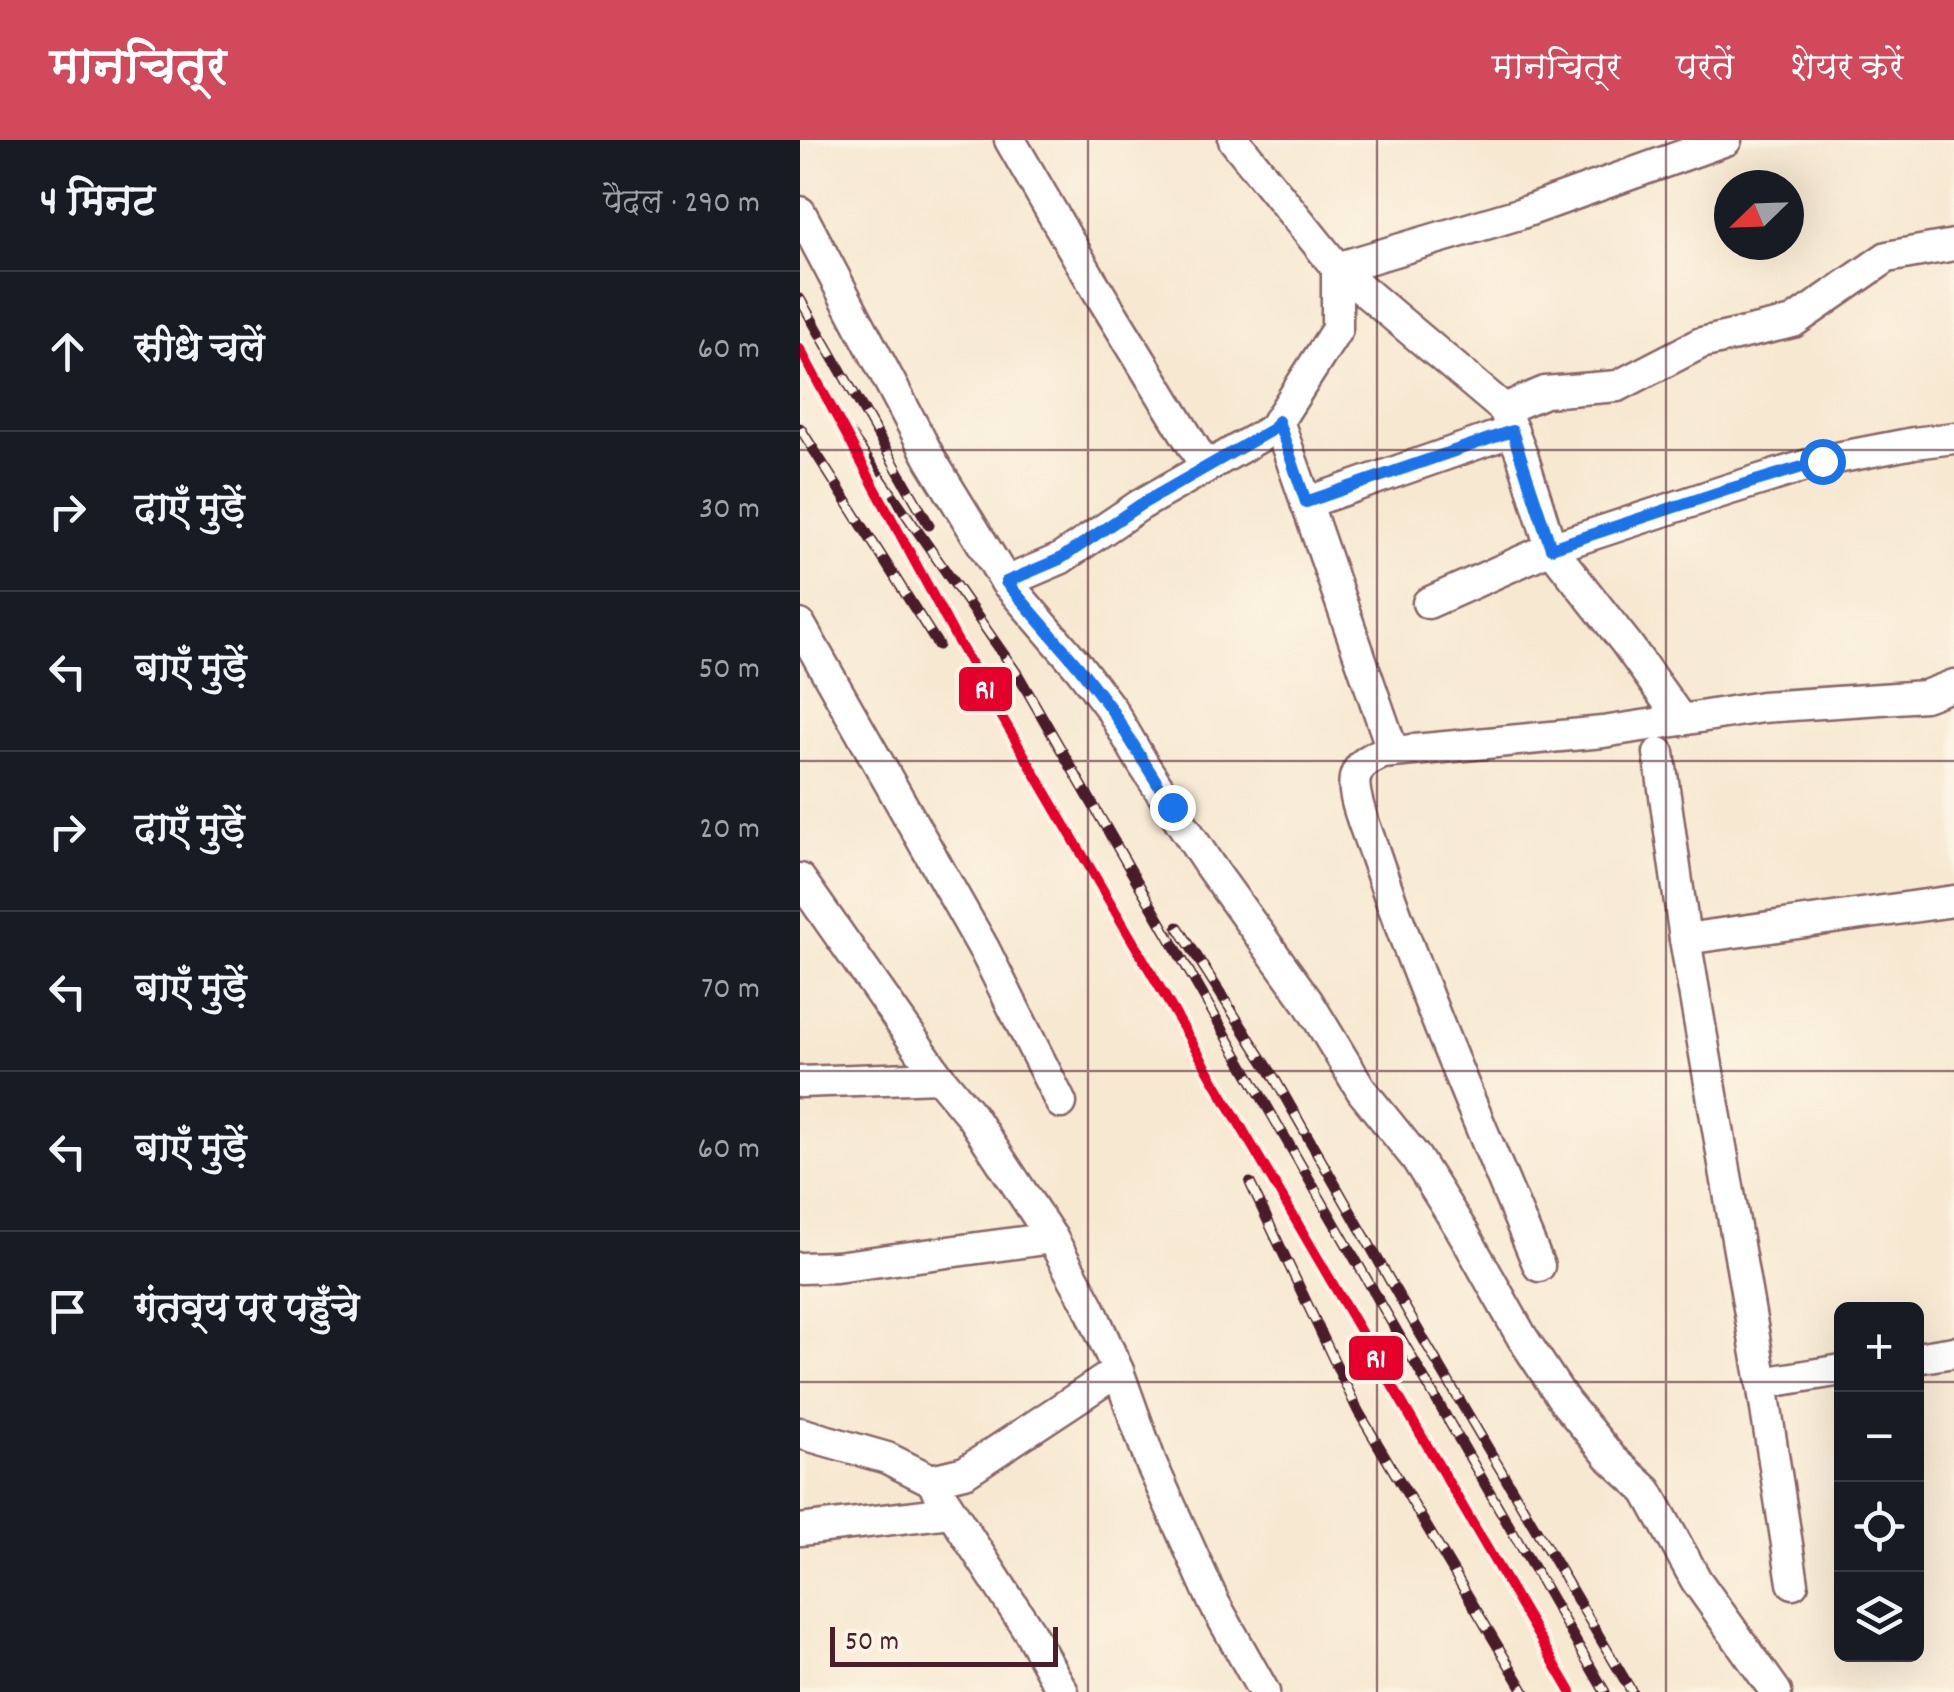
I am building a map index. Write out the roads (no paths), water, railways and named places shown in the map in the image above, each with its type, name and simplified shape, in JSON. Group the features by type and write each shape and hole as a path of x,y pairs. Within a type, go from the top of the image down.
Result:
{"street":[{"path":"1010,140 1206,467"},
{"path":"1234,140 1336,268 1508,420 1551,548 1681,720"},
{"path":"1336,268 1520,214 1726,140"},
{"path":"800,212 931,460 1006,582 1111,709 1209,864 1308,1002 1362,1091 1416,1158 1522,1337 1566,1402 1612,1458 1647,1491 1696,1580 1774,1689"},
{"path":"1306,502 1508,420 1545,392 1618,386 1702,343 1793,322 1887,257 1954,245"},
{"path":"1006,582 1060,559 1140,505 1273,429 1337,329 1336,268"},
{"path":"1278,421 1393,752"},
{"path":"1428,603 1551,548 1726,490 1822,461 1954,438"},
{"path":"800,624 984,949 1062,1102"},
{"path":"1539,1266 1387,890 1357,802 1354,780 1363,762 1382,753 1603,732 1762,707 1925,696 1954,684"},
{"path":"1659,752 1685,939 1793,1583"},
{"path":"800,879 939,1077 970,1114 1052,1238 1089,1306 1151,1463 1206,1585 1264,1692"},
{"path":"1685,939 1954,902"},
{"path":"800,1082 939,1077"},
{"path":"800,1268 836,1267 1052,1238"},
{"path":"1924,1357 1954,1352"},
{"path":"1762,1384 1834,1371"},
{"path":"930,1480 965,1472 1118,1372"},
{"path":"800,1433 887,1458 930,1480 1029,1631 1062,1692"},
{"path":"800,1530 950,1512"}],"railway":[{"path":"800,299 929,525"},
{"path":"829,404 1018,675 1605,1692"},
{"path":"800,428 938,645"},
{"path":"1178,927 1272,1074 1632,1692"},
{"path":"1250,1183 1358,1411 1525,1692"}]}
